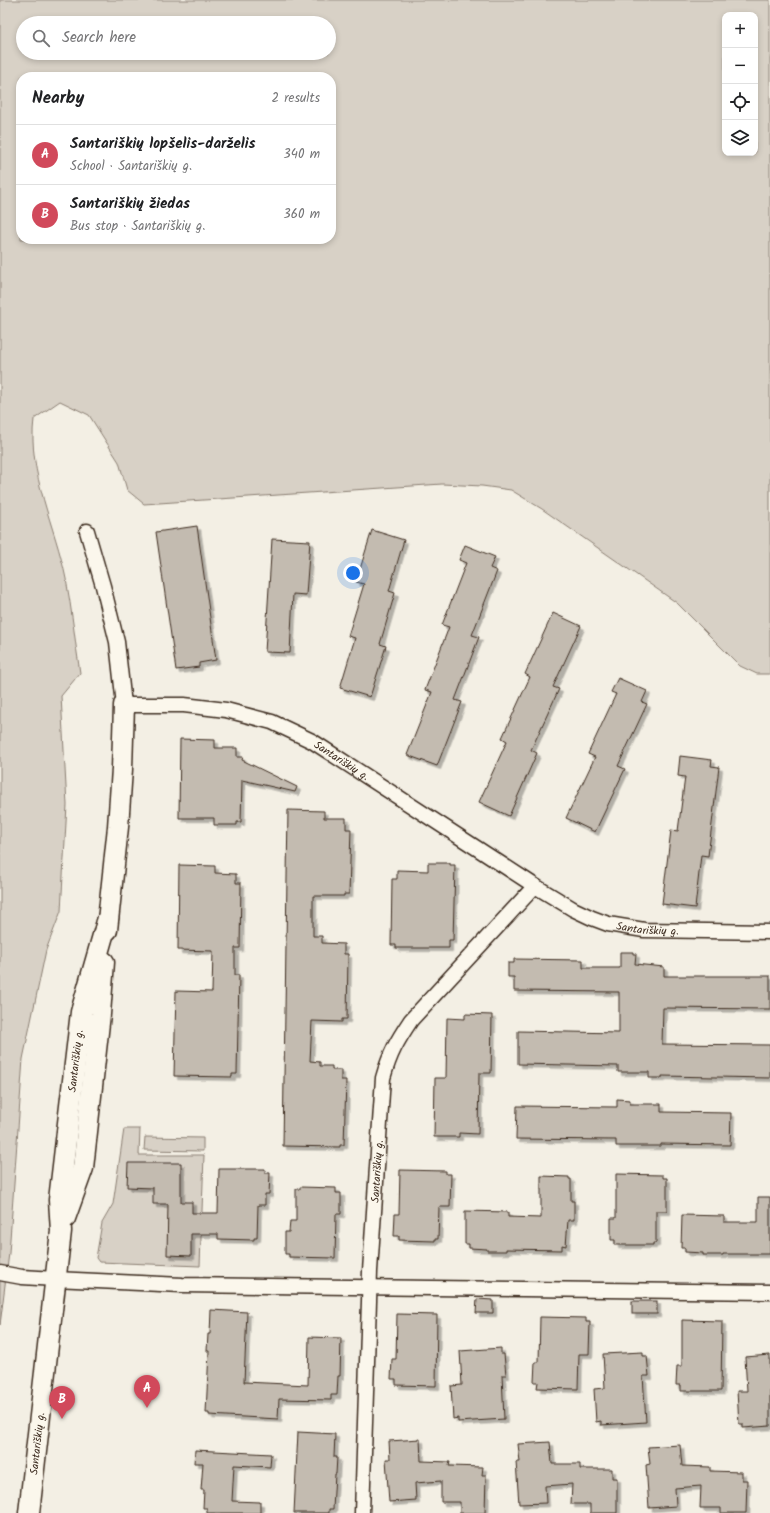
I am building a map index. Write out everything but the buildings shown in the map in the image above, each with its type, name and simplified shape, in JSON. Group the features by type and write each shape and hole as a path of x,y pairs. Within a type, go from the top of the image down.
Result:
{"main road":[{"name":"Santariškių g.","path":"28,1513 61,1231 59,1200 81,1012 108,918 118,827 124,705"}],"street":[{"name":"Santariškių g.","path":"87,531 117,642 124,705 184,705 226,710 272,722 312,741 535,886 573,909 608,924 644,930 770,932"},
{"name":"Santariškių g.","path":"362,1513 370,1288 383,1078 388,1058 411,1020 535,886"},
{"path":"0,1273 22,1277 182,1285 770,1292"}],"shaded area":[{"path":"0,0 770,0 770,674 757,674 740,666 677,603 542,509 511,490 482,486 442,484 144,504 127,490 119,462 89,415 60,401 34,419 33,439 38,479 66,579 80,673 61,696 67,805 61,911 46,950 23,1059 9,1253 0,1325"},
{"path":"124,1129 140,1129 139,1155 204,1155 200,1266 99,1262 96,1258 102,1223 113,1204"},
{"path":"145,1137 203,1138 203,1151 144,1150"}],"place":[{"name":"Santariškių lopšelis-darželis","path":"147,1408"},
{"name":"Santariškių žiedas","path":"62,1419"}]}
